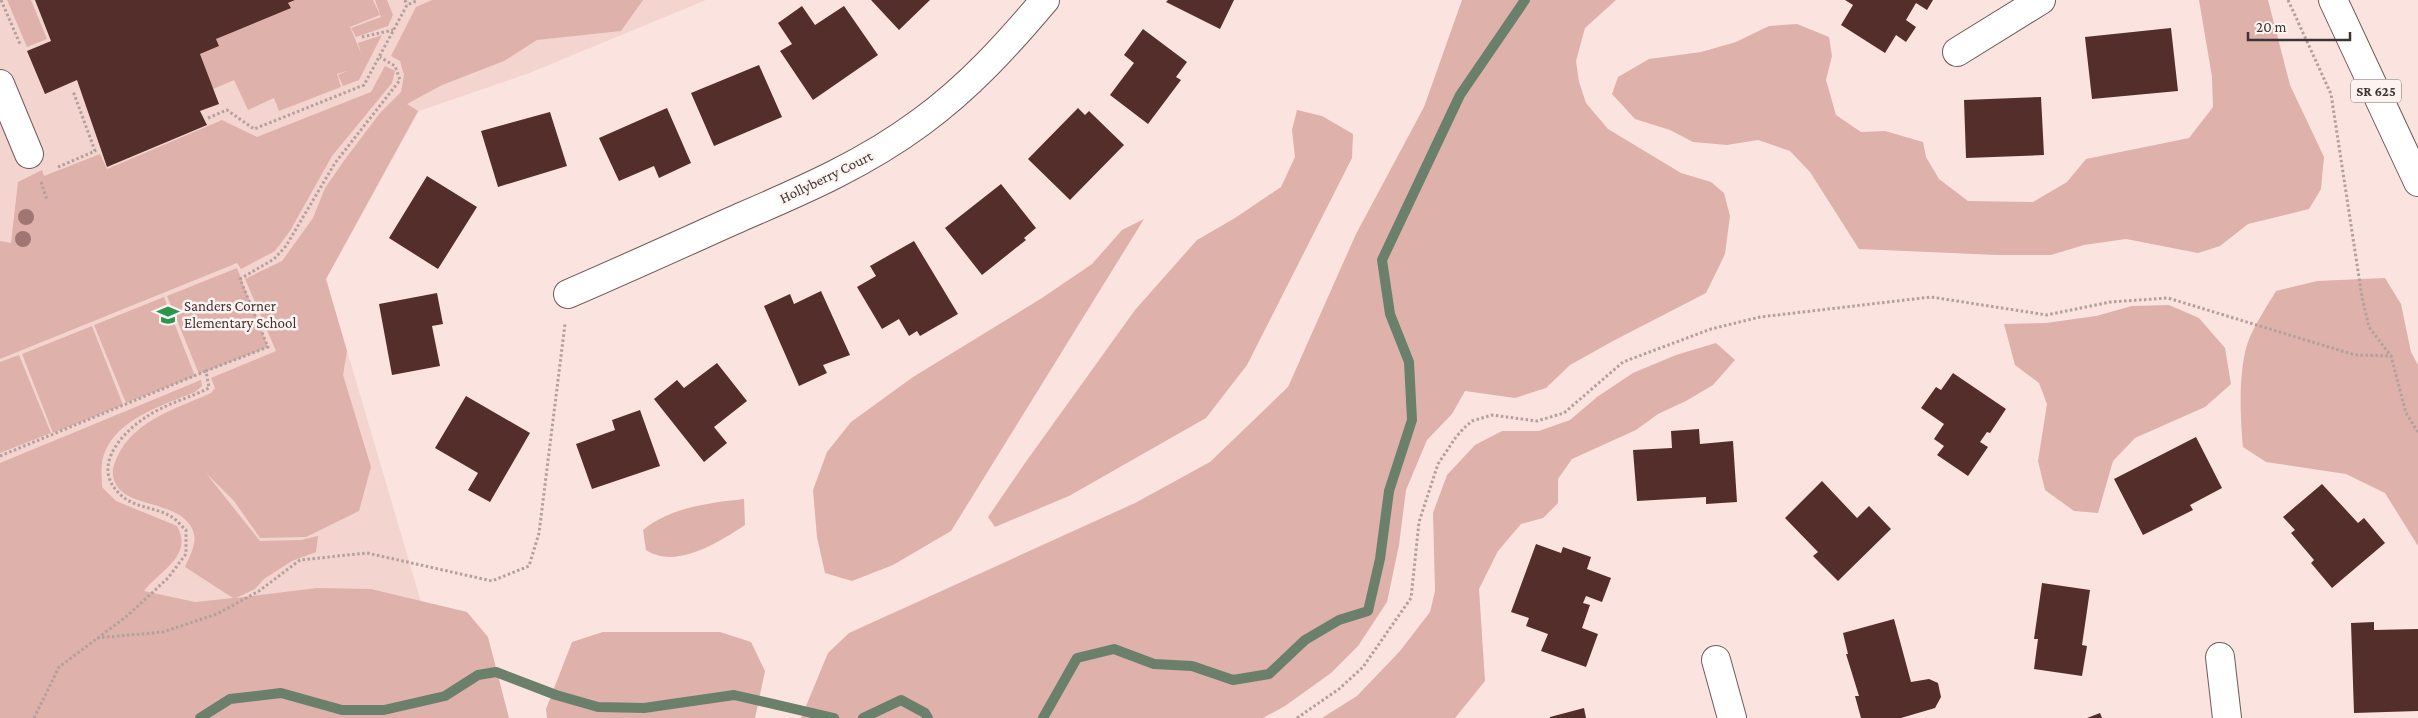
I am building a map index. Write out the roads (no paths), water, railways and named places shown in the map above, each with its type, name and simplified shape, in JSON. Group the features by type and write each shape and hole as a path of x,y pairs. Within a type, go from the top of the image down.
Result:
{"street":[{"name":"Hollyberry Court","path":"568,294 825,180 874,153 922,122 965,86 1006,47 1045,0"},
{"path":"1957,52 2041,0"},
{"name":"SR 625","path":"2333,0 2418,182"},
{"path":"0,84 34,165"},
{"path":"2220,657 2227,718"},
{"path":"1716,660 1732,718"}],"waterway":[{"path":"1043,718 1077,658 1114,649 1154,664 1192,666 1233,680 1269,674 1305,640 1339,620 1368,611 1380,559 1389,491 1412,420 1409,362 1390,314 1382,260 1460,95 1525,0"},
{"path":"200,718 230,699 281,693 342,710 384,710 445,696 478,675 496,672 556,695 598,707 644,708 734,695 834,718"},
{"path":"863,718 901,700 925,713 928,718"}],"place":[{"name":"Sanders Corner Elementary School","path":"168,315"}]}
